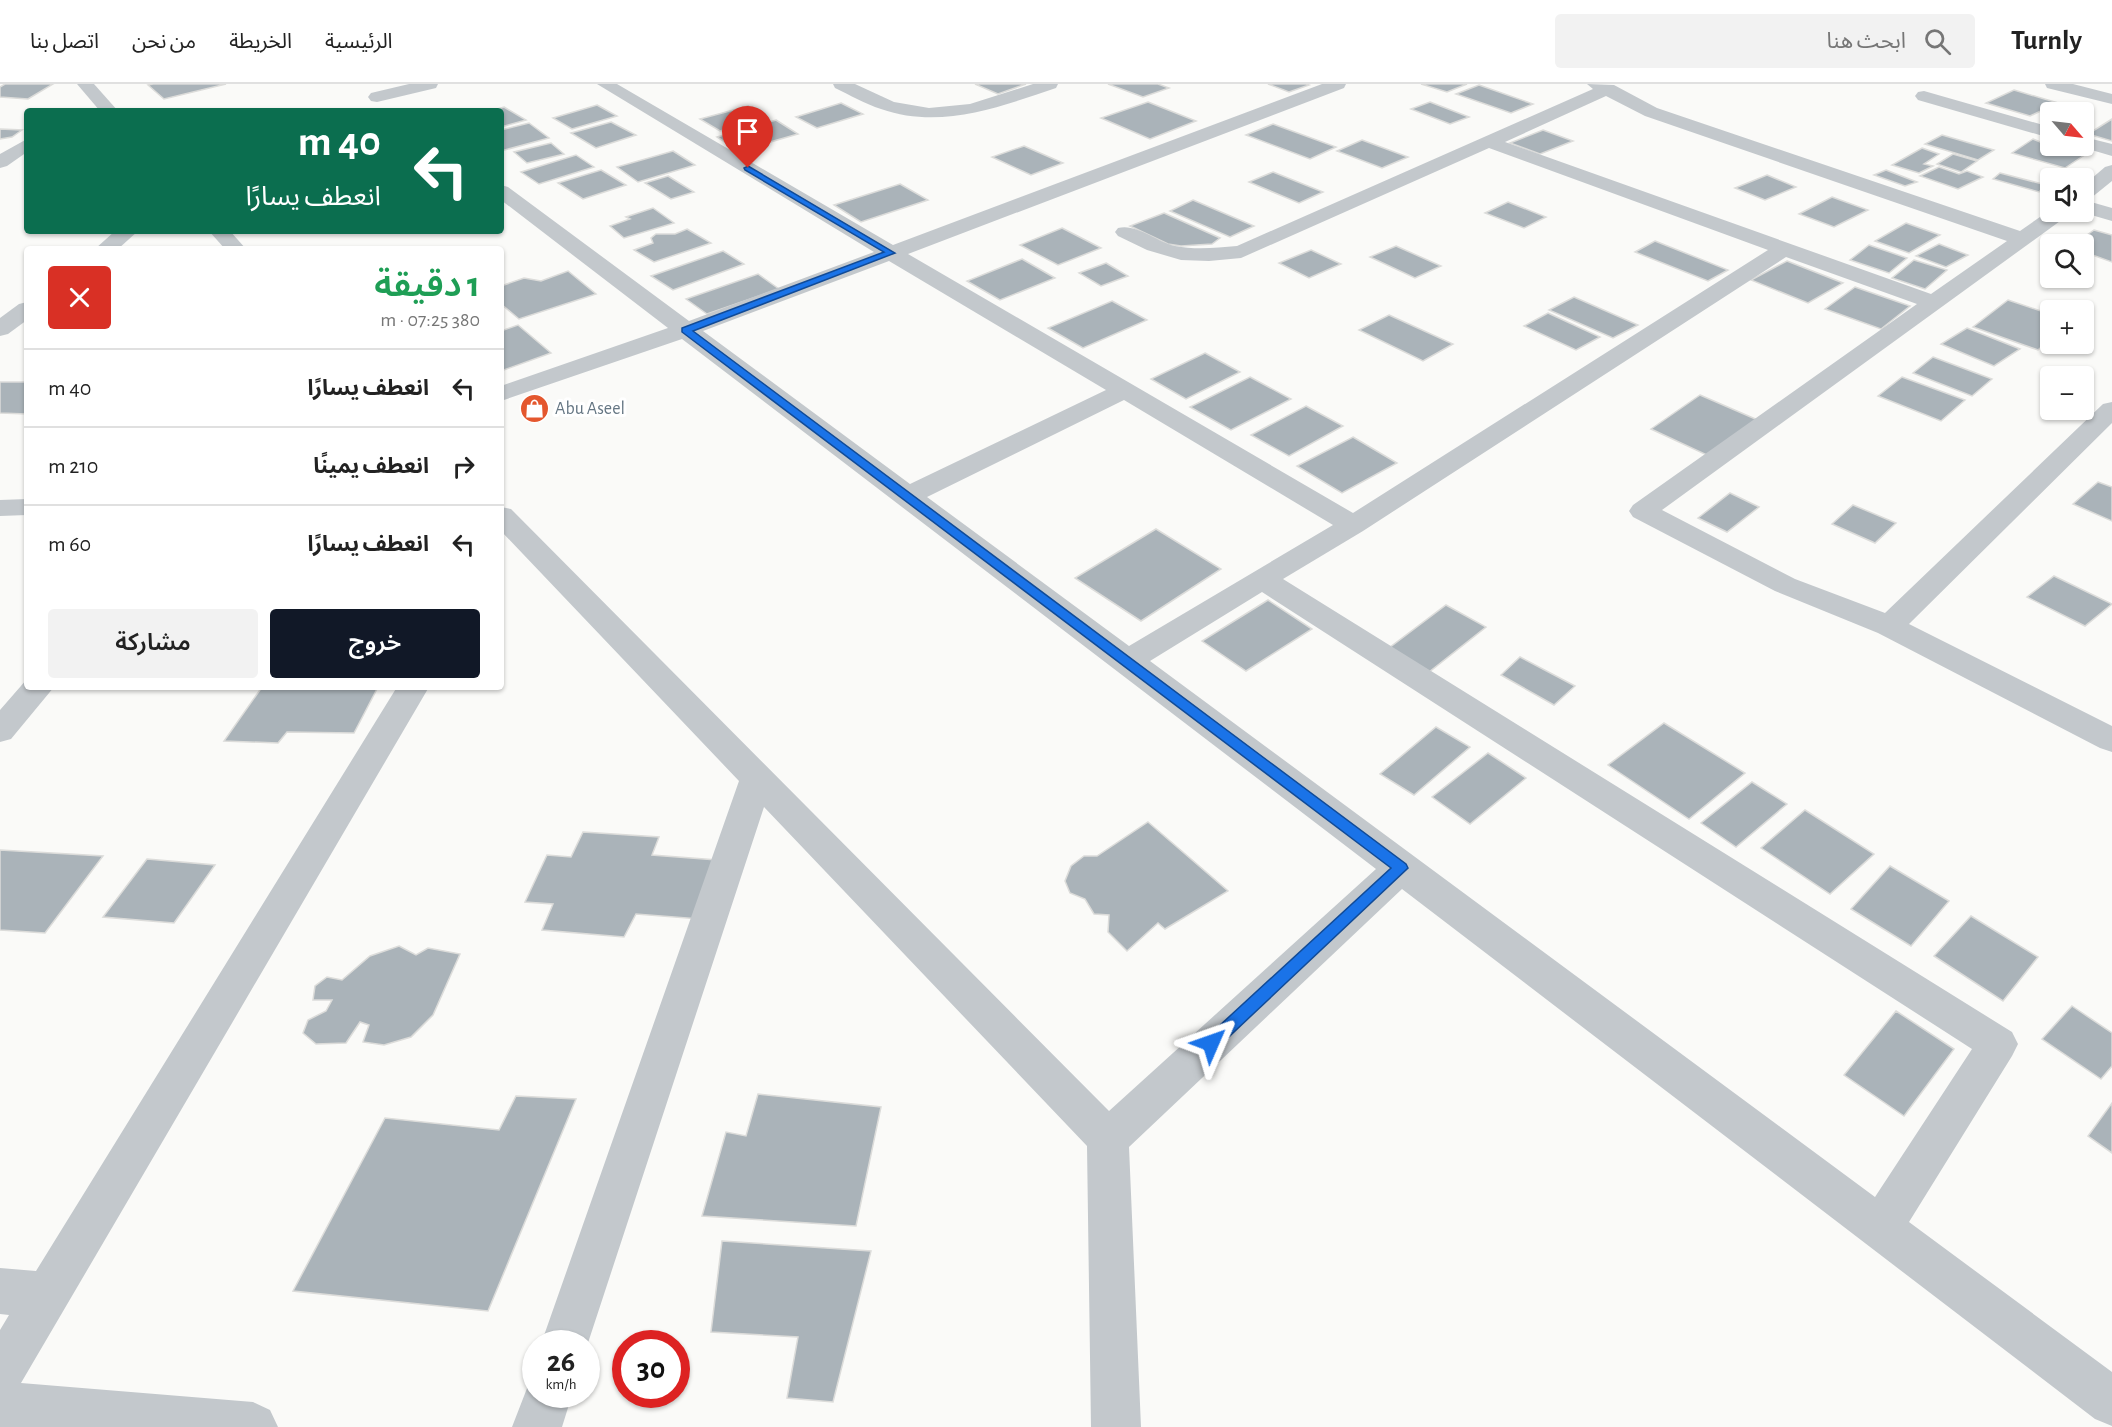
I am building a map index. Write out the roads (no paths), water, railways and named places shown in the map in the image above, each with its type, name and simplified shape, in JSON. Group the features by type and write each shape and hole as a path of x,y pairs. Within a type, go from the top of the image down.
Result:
{"street":[{"path":"85,84 104,105"},
{"path":"359,84 391,108"},
{"path":"377,98 430,84"},
{"path":"605,84 1353,525"},
{"path":"849,88 879,84"},
{"path":"849,88 888,106 924,114 964,112 1050,84"},
{"path":"504,393 686,330 1338,84"},
{"path":"2053,84 2112,99"},
{"path":"1125,232 1151,247 1179,254 1214,256 1241,252 1489,142 1602,87 1626,102 1652,112 2022,239"},
{"path":"1924,96 2040,130"},
{"path":"1489,142 1934,303"},
{"path":"2094,145 2112,150"},
{"path":"0,162 24,146"},
{"path":"2094,186 2112,171"},
{"path":"504,193 2112,1402"},
{"path":"2094,209 2112,215"},
{"path":"2046,222 1643,511 1785,585 1889,626 2112,740"},
{"path":"109,246 124,234"},
{"path":"222,234 233,246"},
{"path":"1127,661 1353,525 1784,249"},
{"path":"0,329 24,311"},
{"path":"907,496 1125,390"},
{"path":"1889,626 2112,409"},
{"path":"0,508 24,507"},
{"path":"504,527 757,777 1108,1139 1116,1427"},
{"path":"1262,579 1998,1044 1880,1227"},
{"path":"0,731 35,690"},
{"path":"0,1374 411,690"},
{"path":"570,1330 757,777"},
{"path":"1108,1139 1401,868"},
{"path":"0,1291 48,1295"},
{"path":"0,1406 253,1427"},
{"path":"537,1427 544,1408"}],"place":[{"name":"Abu Aseel","path":"534,408"}]}
